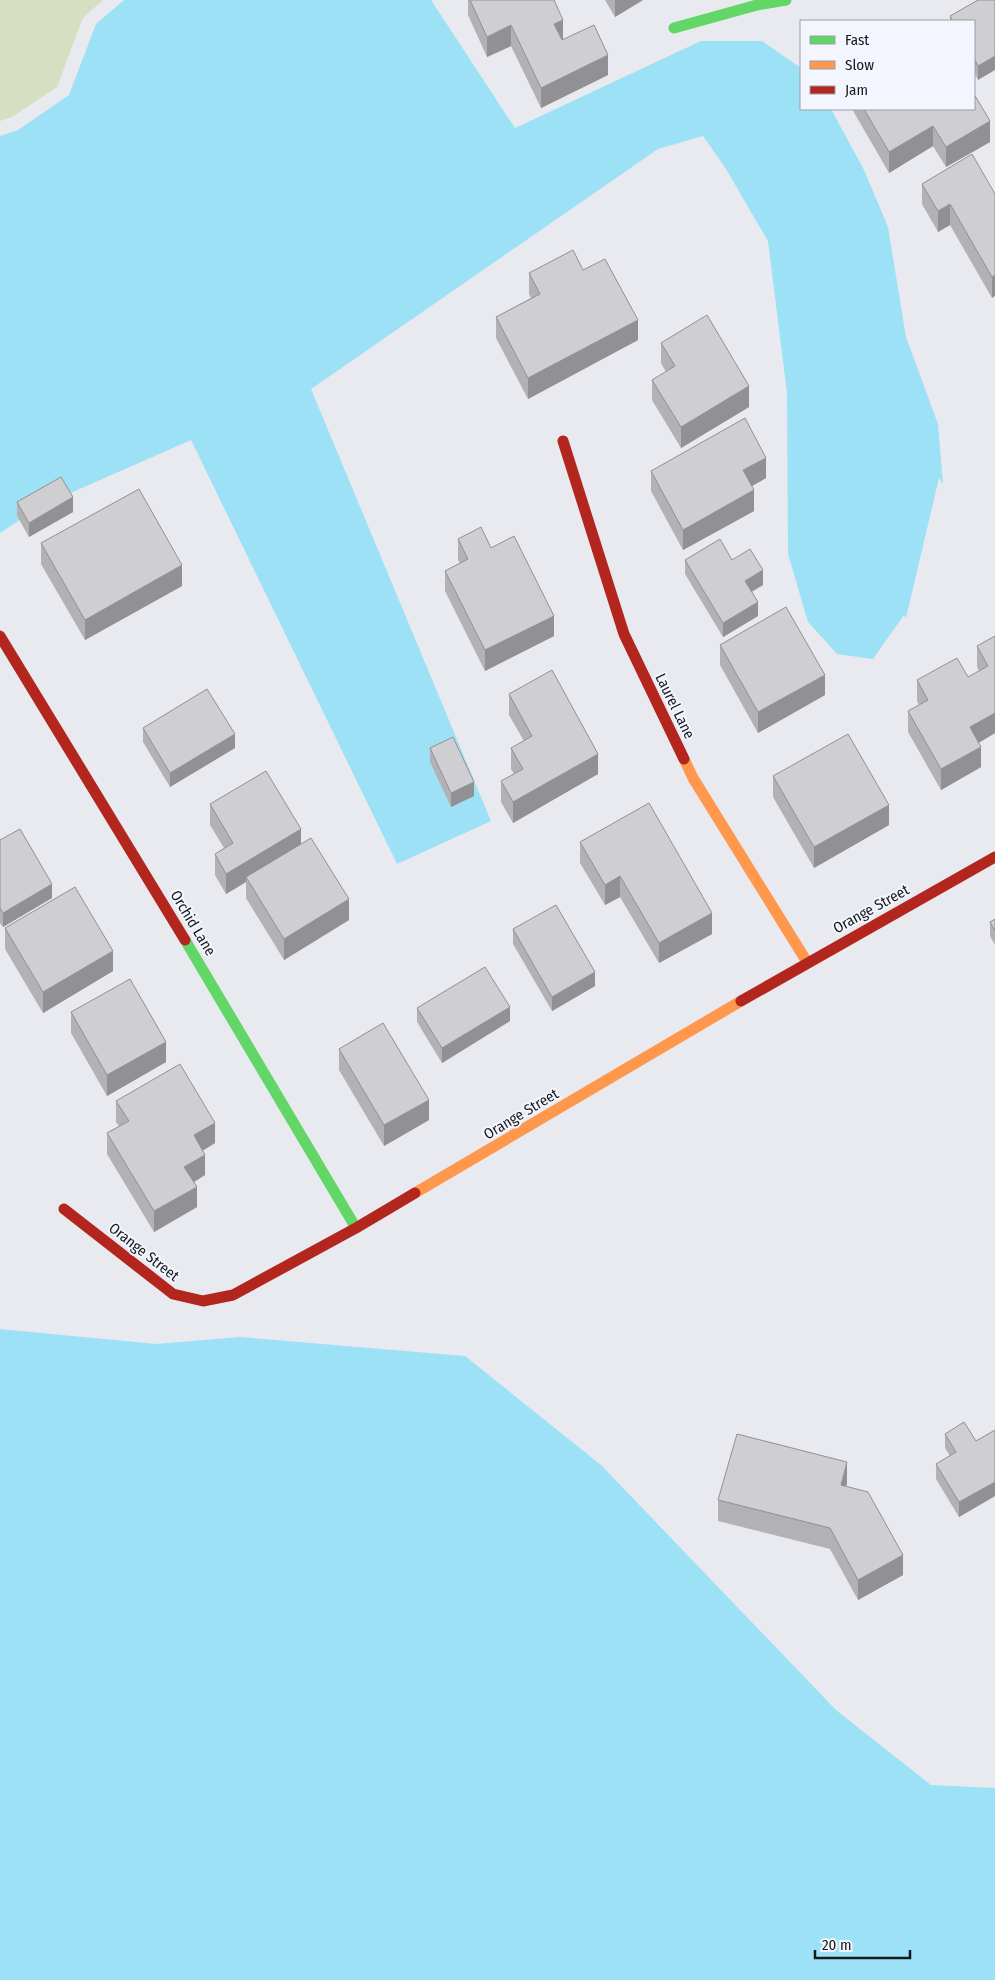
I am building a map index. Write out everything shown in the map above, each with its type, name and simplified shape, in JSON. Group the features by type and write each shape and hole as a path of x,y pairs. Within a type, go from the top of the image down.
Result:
{"street":[{"path":"674,28 757,5 786,0"},
{"name":"Laurel Lane","path":"563,441 624,634 693,778 807,962"},
{"name":"Orchid Lane","path":"0,636 238,1027 356,1228"},
{"name":"Orange Street","path":"64,1210 173,1294 203,1301 233,1295 356,1228 807,962 995,857"}],"green space":[{"path":"0,0 103,0 82,20 57,87 12,117 0,121"}],"water":[{"path":"124,0 431,0 515,128 701,41 762,41 800,67 800,110 832,110 864,170 888,227 906,337 938,424 943,484 939,478 906,618 904,615 873,659 837,654 808,622 788,554 787,393 768,241 726,169 703,136 658,149 311,389 491,821 397,864 191,440 41,506 0,533 0,136 18,130 69,95 96,24"},
{"path":"0,1329 156,1344 240,1337 465,1356 601,1465 836,1710 931,1785 995,1788 995,1980 0,1980"}],"building":[{"path":"470,0 554,0 563,20 554,24 562,40 594,25 608,55 541,88 511,25 487,37"},
{"path":"978,0 995,0 995,56 978,66 975,60 975,20 952,20 950,16"},
{"path":"975,96 990,121 946,147 933,126 889,152 865,110 975,110"},
{"path":"972,154 995,194 995,275 992,277 950,204 938,211 922,184"},
{"path":"573,250 583,270 605,259 638,320 528,378 496,317 540,294 529,273"},
{"path":"707,315 749,386 681,427 652,380 675,366 661,343"},
{"path":"745,418 766,458 743,470 754,490 683,530 651,471"},
{"path":"61,477 73,497 29,523 17,502"},
{"path":"139,489 182,565 85,620 41,543"},
{"path":"481,527 491,548 514,536 554,616 485,650 445,571 468,559 458,539"},
{"path":"720,539 732,560 750,549 763,570 745,581 758,602 723,623 685,560"},
{"path":"786,607 825,675 758,712 720,645"},
{"path":"995,636 995,713 970,727 981,747 941,769 908,711 928,700 917,680 957,658 968,677 988,666 977,646"},
{"path":"552,670 598,754 513,802 501,781 523,769 511,748 532,736 509,694"},
{"path":"207,689 235,734 170,773 143,728"},
{"path":"848,734 889,805 814,847 773,776"},
{"path":"453,737 474,782 451,793 430,748"},
{"path":"266,771 301,829 226,874 215,854 233,843 210,804"},
{"path":"649,803 712,913 659,943 620,876 605,885 580,842"},
{"path":"20,829 52,884 3,913 0,908 0,840"},
{"path":"311,838 349,899 284,939 246,877"},
{"path":"75,887 113,951 43,992 5,928"},
{"path":"556,905 595,972 552,997 513,929"},
{"path":"995,919 995,931 990,922"},
{"path":"485,967 510,1007 442,1048 417,1008"},
{"path":"130,979 166,1042 107,1075 71,1012"},
{"path":"383,1023 429,1100 384,1125 339,1049"},
{"path":"180,1064 215,1123 194,1135 205,1155 184,1167 197,1187 154,1211 107,1133 129,1121 116,1101"},
{"path":"964,1422 976,1441 995,1430 995,1482 959,1502 936,1464 956,1452 945,1434"},
{"path":"737,1434 847,1462 841,1485 868,1492 903,1555 858,1580 830,1528 718,1500"}],"traffic: fast":[{"path":"674,28 757,5 786,0"},
{"path":"185,940 356,1228"}],"traffic: slow":[{"path":"684,759 693,778 807,962"},
{"path":"415,1193 741,1001"}],"traffic: jam":[{"path":"563,441 624,634 684,759"},
{"path":"0,636 185,940"},
{"path":"741,1001 995,857"},
{"path":"64,1209 173,1294 203,1301 233,1295 356,1228 415,1193"}]}
